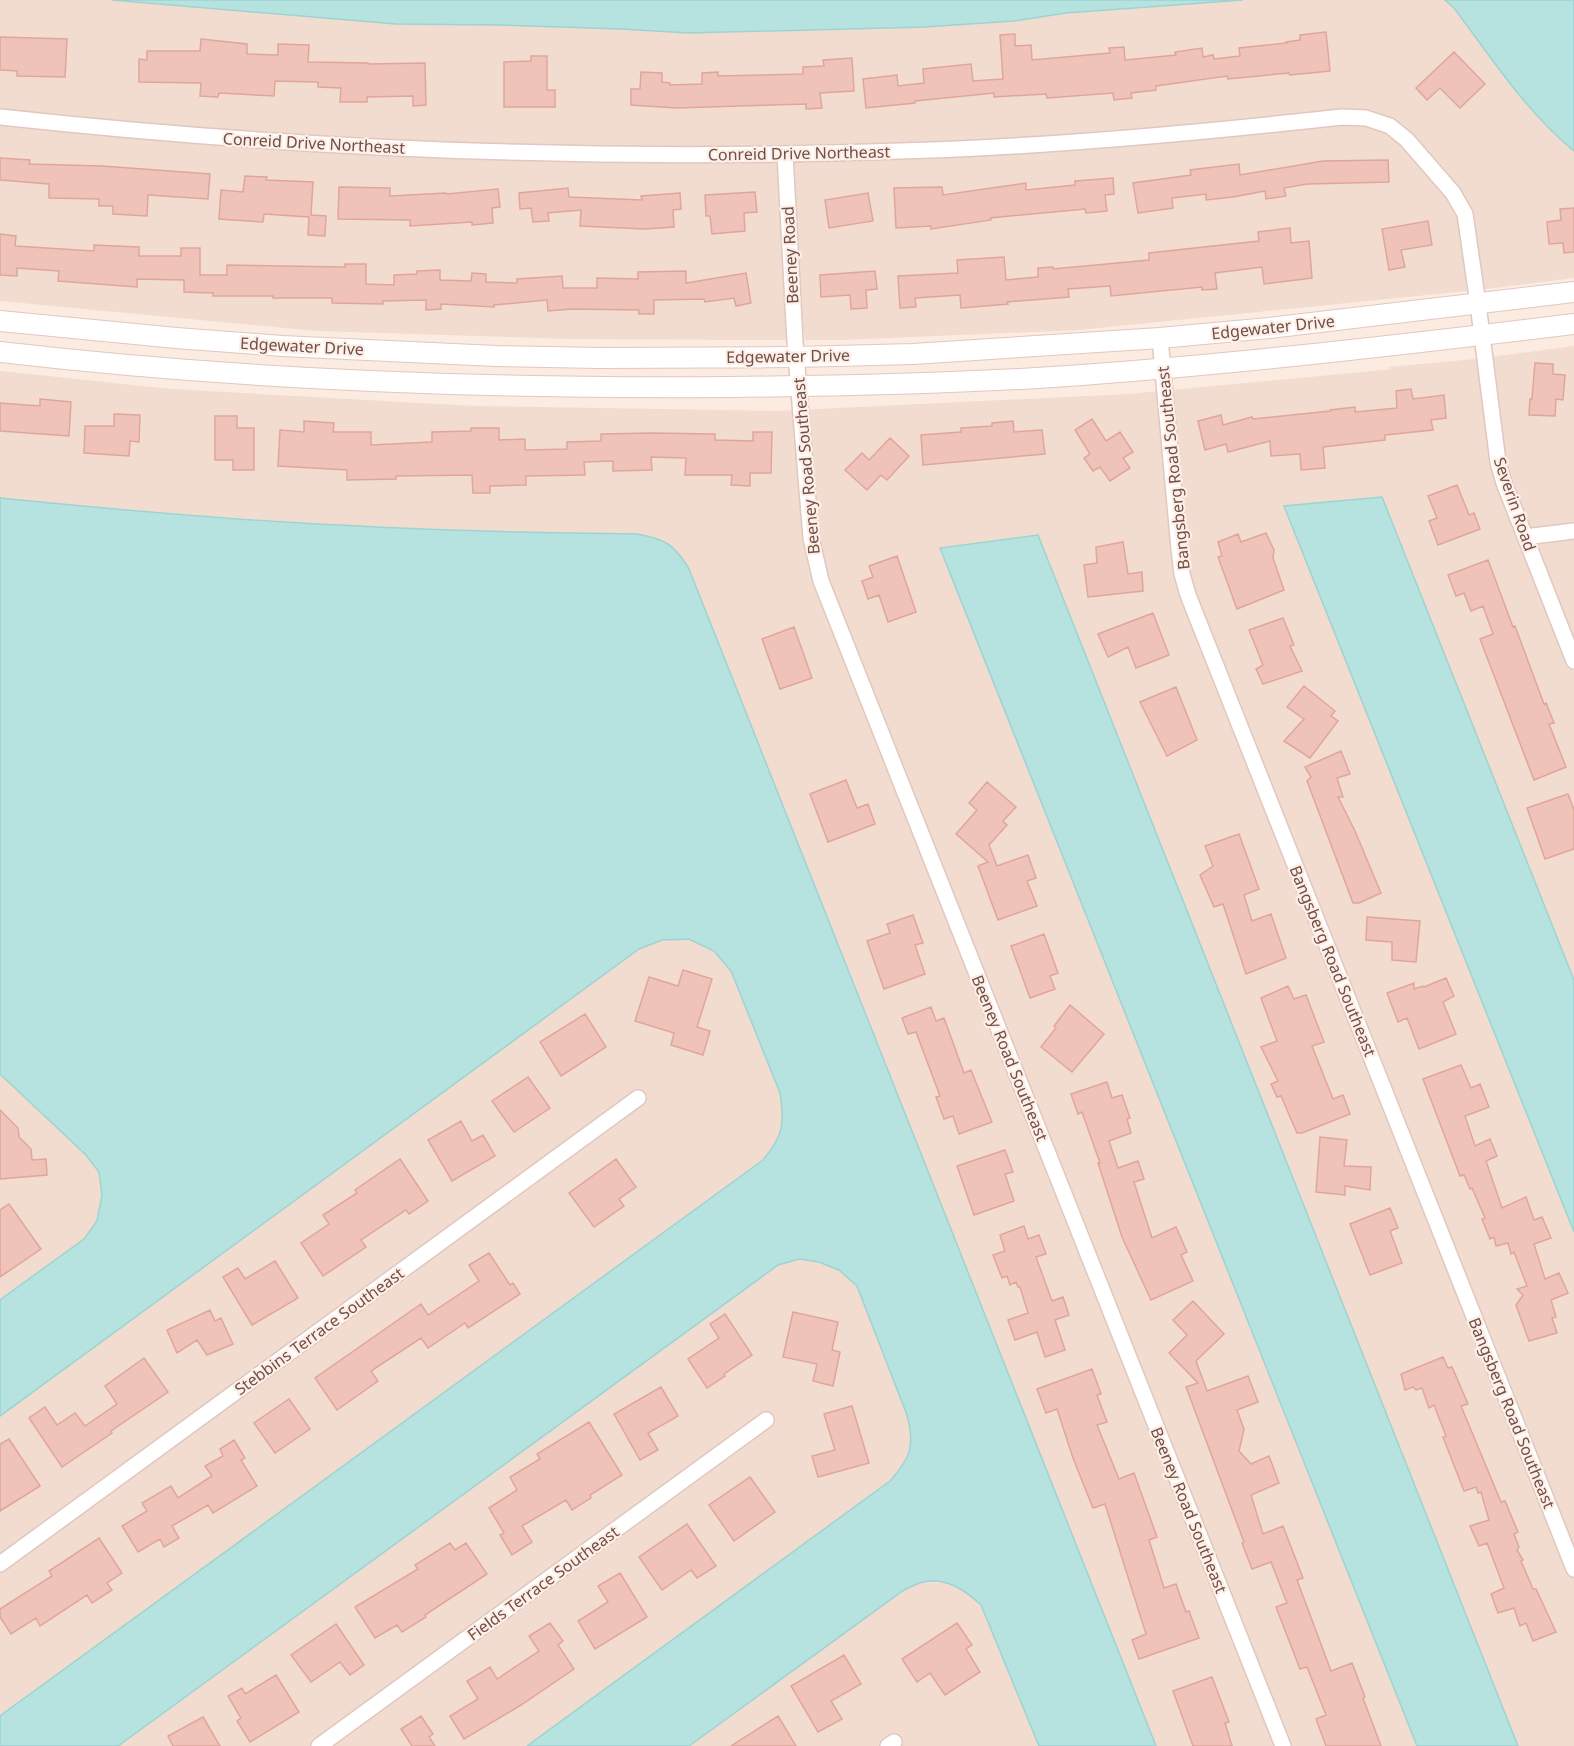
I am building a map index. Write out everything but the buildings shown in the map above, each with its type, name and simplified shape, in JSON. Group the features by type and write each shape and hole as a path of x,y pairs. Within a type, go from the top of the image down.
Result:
{"street":[{"name":"Conreid Drive Northeast","path":"0,117 173,134 378,148 582,155 785,154 1025,145 1138,137 1342,117 1366,118 1390,126 1407,140 1453,193 1465,214 1478,304"},
{"name":"Beeney Road","path":"785,154 796,357"},
{"name":"Edgewater Drive","path":"0,321 301,347 507,357 796,357 913,354 1160,338 1281,327 1574,292"},
{"name":"Severin Road","path":"1478,304 1498,462 1504,483 1574,661"},
{"name":"Edgewater Drive","path":"0,352 228,373 393,382 624,388 799,386 965,382 1163,369 1312,355 1574,324"},
{"name":"Bangsberg Road Southeast","path":"1160,338 1179,549 1182,574 1188,595 1574,1569"},
{"path":"297,377 301,347"},
{"name":"Beeney Road Southeast","path":"796,357 811,538 820,581 1283,1746"},
{"path":"1525,537 1574,531"},
{"name":"Stebbins Terrace Southeast","path":"0,1564 639,1098"},
{"name":"Fields Terrace Southeast","path":"319,1746 766,1420"}],"shaded area":[{"path":"0,0 112,0 396,24 500,25 689,33 925,27 1014,21 1066,13 1243,0 1445,0 1454,8 1525,102 1574,151 1574,278 1485,289 1484,281 1466,283 1467,291 1079,330 841,340 805,340 804,333 786,334 786,340 573,339 318,331 0,301"},
{"path":"1574,346 1574,980 1382,497 1285,506 1574,1232 1574,1746 1518,1746 1038,535 940,549 1417,1746 1156,1746 683,558 637,534 357,526 114,510 0,498 0,371 171,389 475,406 777,411 1129,394 1384,370 1391,369 1389,367 1476,359"},
{"path":"689,939 714,951 731,971 780,1093 783,1112 781,1129 775,1145 763,1160 0,1716 0,1416 639,949 662,940"},
{"path":"0,1074 86,1155 99,1172 102,1195 97,1221 84,1239 0,1300"},
{"path":"799,1259 819,1262 839,1270 857,1286 912,1433 909,1451 902,1468 890,1481 527,1746 118,1746 778,1265"},
{"path":"924,1582 946,1583 964,1590 981,1605 1039,1746 689,1746 904,1590"}],"water":[{"path":"112,0 1243,0 1066,13 1014,21 925,27 689,33 500,25 396,24"},
{"path":"1445,0 1574,0 1574,151 1525,102 1454,8"},
{"path":"1382,497 1574,980 1574,1232 1284,506"},
{"path":"0,498 179,515 314,524 637,534 655,538 673,548 689,569 1156,1746 1039,1746 981,1605 955,1586 940,1581 931,1581 904,1590 689,1746 527,1746 890,1481 907,1458 911,1435 907,1415 857,1286 839,1270 819,1262 799,1259 778,1265 118,1746 0,1746 0,1716 763,1160 775,1144 781,1129 782,1113 780,1093 731,971 714,951 689,939 662,940 639,949 0,1416 0,1300 84,1239 97,1221 102,1195 99,1172 86,1155 0,1074"},
{"path":"1038,535 1518,1746 1417,1746 940,548"}]}
